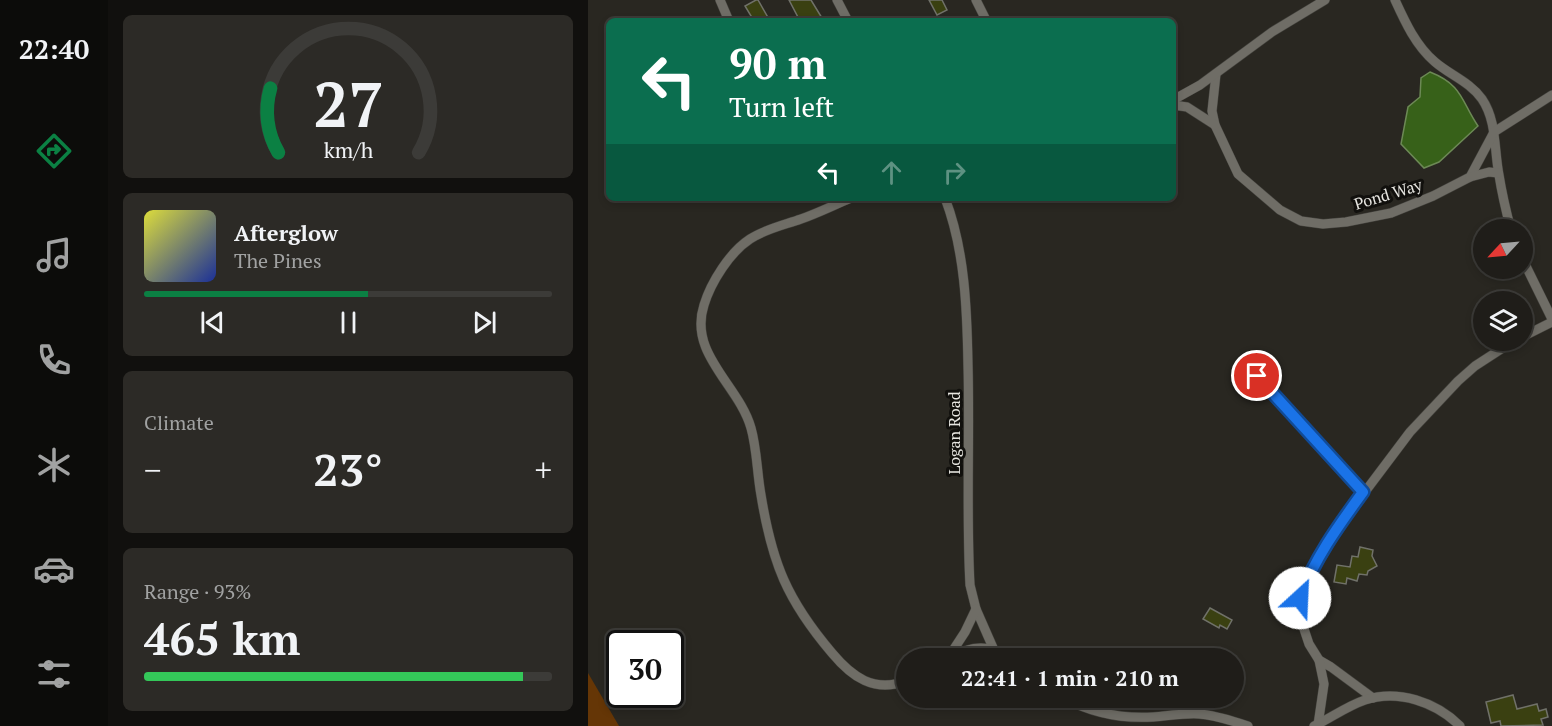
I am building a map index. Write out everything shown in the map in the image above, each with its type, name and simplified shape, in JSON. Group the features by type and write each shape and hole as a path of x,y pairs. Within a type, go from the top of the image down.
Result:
{"street":[{"path":"720,0 728,18"},
{"path":"837,0 846,18"},
{"path":"976,0 985,18"},
{"path":"1176,98 1215,74 1272,32 1325,0"},
{"path":"1395,0 1424,51 1435,62 1466,83 1481,98 1494,132 1498,173 1508,219"},
{"name":"Pond Way","path":"1215,74 1212,111 1215,125 1238,174 1280,210 1301,221 1323,224 1346,222 1391,213 1433,196 1470,177 1489,172 1498,173"},
{"path":"1470,177 1494,132 1552,95"},
{"path":"1176,105 1187,107 1215,125"},
{"path":"844,201 760,234 743,245 709,293 702,311 701,332 714,364 736,395 751,426 771,545 778,570 795,604 822,642 853,675 864,682 878,685 896,684"},
{"name":"Logan Road","path":"946,201 956,234 965,295 969,416 970,585 976,609 993,648"},
{"path":"1532,279 1552,320 1533,331"},
{"path":"1316,725 1324,684 1318,660 1300,620 1300,598 1305,585 1332,538 1363,492 1410,432 1458,381 1475,366 1498,351"},
{"path":"1257,376 1363,492"},
{"path":"956,648 976,609"},
{"path":"1318,660 1373,698"},
{"path":"1316,725 1351,706 1373,698 1399,697 1419,701 1445,713 1460,726"},
{"path":"1087,708 1134,718 1196,714 1214,716 1248,726"}],"shaded area":[{"path":"1430,72 1449,82 1455,88 1478,126 1439,162 1424,168 1401,144 1408,107 1420,97 1421,78"},
{"path":"588,673 606,704 606,708 608,708 619,726 588,726"}],"building":[{"path":"758,0 768,18 752,18 745,6"},
{"path":"789,0 811,0 822,18 798,18"},
{"path":"929,0 942,0 947,10 937,15"},
{"path":"1360,547 1373,550 1372,556 1377,566 1368,571 1367,575 1359,574 1357,581 1347,578 1346,584 1334,582 1337,565 1350,567 1352,556 1358,557"},
{"path":"1210,608 1232,620 1227,629 1220,625 1219,628 1203,619"},
{"path":"1513,695 1517,709 1537,704 1539,711 1546,709 1548,717 1541,719 1543,725 1501,726 1500,721 1491,723 1486,702"}],"route":[{"path":"1257,376 1363,492 1315,566 1300,598"}]}
